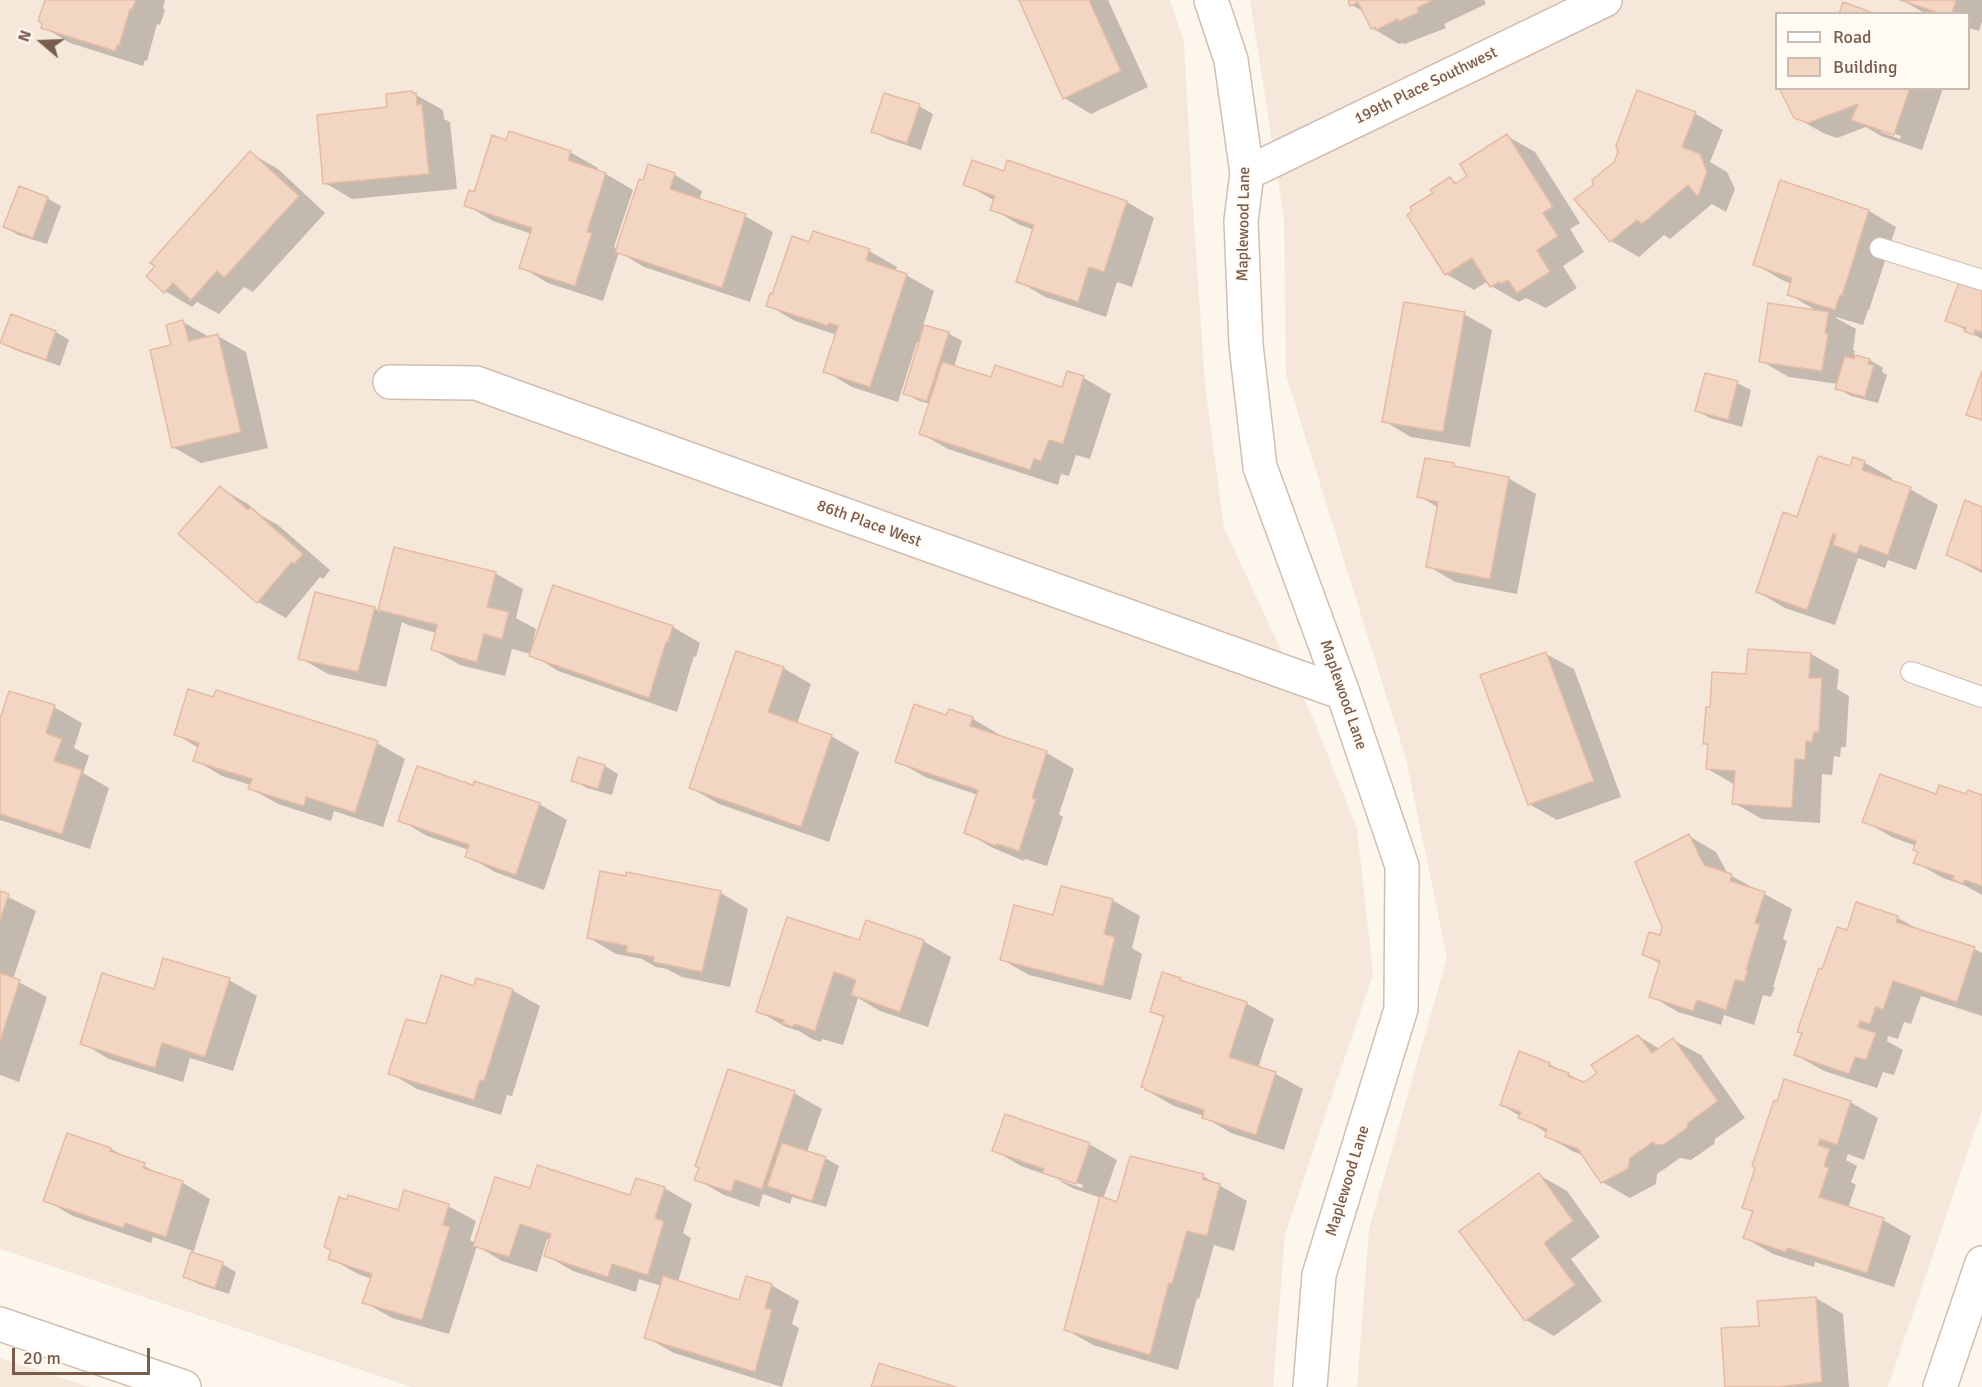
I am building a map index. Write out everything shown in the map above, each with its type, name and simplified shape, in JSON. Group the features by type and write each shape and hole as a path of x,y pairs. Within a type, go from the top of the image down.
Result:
{"street":[{"name":"Maplewood Lane","path":"1211,0 1231,60 1247,173 1241,220 1246,345 1260,467 1343,693 1402,866 1401,1009 1320,1275 1310,1387"},
{"name":"199th Place Southwest","path":"1247,173 1605,0"},
{"name":"86th Place West","path":"390,382 476,383 1343,693"},
{"path":"1940,1387 1982,1263"},
{"path":"0,1324 184,1387"}],"lane":[{"path":"1880,248 1982,280"},
{"path":"1911,672 1982,697"}],"shaded area":[{"path":"0,0 1170,0 1184,41 1205,384 1224,528 1314,720 1357,828 1373,974 1285,1235 1273,1387 412,1387 0,1249"},
{"path":"1250,0 1982,0 1982,1110 1888,1387 1357,1387 1369,1229 1447,958 1406,759 1286,375 1284,218"},
{"path":"0,1358 90,1387 0,1387"}],"building":[{"path":"45,0 136,0 132,10 130,9 119,46 117,45 115,51 41,28 42,23 38,21"},
{"path":"1019,0 1089,0 1121,71 1063,99"},
{"path":"1348,0 1434,0 1417,8 1419,12 1376,30 1375,27 1371,29 1358,2 1350,6"},
{"path":"1900,0 1956,0 1953,12 1936,12"},
{"path":"1843,2 1870,12 1840,12"},
{"path":"1637,90 1696,112 1682,147 1700,154 1707,172 1698,197 1688,185 1642,224 1637,220 1610,242 1574,199 1593,185 1592,180 1614,162 1618,152 1616,146"},
{"path":"1780,90 1909,90 1894,135 1851,120 1858,104 1808,123 1794,118"},
{"path":"412,91 416,93 417,105 422,104 429,174 323,184 317,115 387,107 386,94"},
{"path":"884,93 920,104 907,143 871,132"},
{"path":"509,131 571,151 568,160 606,173 587,232 592,233 575,286 519,268 532,228 464,206 469,190 474,192 492,135 506,140"},
{"path":"1507,134 1553,207 1543,213 1558,236 1537,250 1550,272 1517,293 1508,280 1490,287 1472,258 1445,275 1407,215 1412,211 1410,207 1433,193 1430,190 1450,177 1455,184 1467,176 1460,164"},
{"path":"250,151 299,196 224,278 217,271 191,300 173,283 164,293 146,276 155,266 150,263"},
{"path":"972,160 1004,171 1007,160 1127,201 1104,272 1089,267 1078,302 1016,282 1034,225 990,210 995,196 963,185"},
{"path":"648,164 675,173 670,189 746,214 722,288 615,252 639,179 643,180"},
{"path":"1780,180 1869,210 1842,296 1840,295 1835,310 1787,295 1792,278 1753,265"},
{"path":"19,186 48,197 33,238 3,227"},
{"path":"813,231 870,249 866,260 907,274 870,387 823,372 838,326 829,323 828,326 766,306 792,236 809,242"},
{"path":"1960,279 1982,287 1982,332 1975,330 1974,335 1964,331 1966,328 1945,321"},
{"path":"1404,302 1465,312 1443,432 1382,422"},
{"path":"1768,303 1829,312 1822,371 1759,362"},
{"path":"11,314 56,331 46,360 0,343"},
{"path":"183,320 189,341 218,334 241,432 172,448 150,350 171,345 166,325"},
{"path":"924,325 949,332 927,401 903,394"},
{"path":"1855,355 1870,359 1868,364 1874,365 1865,397 1835,389 1845,356 1854,359"},
{"path":"942,362 991,377 995,365 1062,387 1067,371 1084,376 1063,444 1049,440 1041,461 1034,459 1030,470 919,434"},
{"path":"1982,371 1982,420 1966,415"},
{"path":"1705,373 1738,381 1728,420 1695,411"},
{"path":"1818,456 1850,466 1853,457 1865,461 1862,470 1911,487 1888,555 1860,545 1857,554 1833,545 1836,535 1833,534 1807,610 1756,592 1783,512 1797,517"},
{"path":"1425,458 1509,477 1490,579 1426,567 1438,502 1417,497"},
{"path":"220,486 248,510 250,507 303,554 294,564 292,562 257,603 178,534"},
{"path":"1965,500 1982,507 1982,570 1946,555"},
{"path":"394,547 496,572 487,607 509,612 502,639 484,634 477,662 431,650 437,625 378,610"},
{"path":"553,585 673,626 649,698 529,656"},
{"path":"315,592 375,607 358,672 298,659"},
{"path":"1748,649 1811,653 1809,678 1822,678 1819,732 1814,732 1812,742 1806,741 1805,760 1795,759 1792,808 1732,804 1735,771 1706,769 1708,744 1703,744 1706,707 1710,707 1712,672 1746,674"},
{"path":"736,651 784,667 768,712 832,735 801,827 689,788"},
{"path":"1546,652 1594,781 1528,805 1480,675"},
{"path":"188,689 213,697 216,690 378,741 355,813 306,797 304,806 248,789 252,779 193,761 199,743 174,735"},
{"path":"9,691 55,705 46,733 62,739 54,761 82,770 62,834 0,814 0,719"},
{"path":"914,704 946,715 949,709 973,717 970,726 1047,751 1032,798 1036,799 1019,851 997,844 996,846 964,833 978,790 895,762"},
{"path":"578,757 605,765 598,789 571,781"},
{"path":"417,766 473,785 474,781 540,803 516,875 465,857 469,845 398,821"},
{"path":"1880,774 1936,794 1939,785 1966,794 1968,790 1982,795 1982,886 1965,880 1963,884 1952,879 1954,876 1913,863 1918,852 1913,850 1916,841 1862,822"},
{"path":"1689,834 1704,865 1732,874 1730,881 1765,892 1755,923 1760,924 1746,970 1748,970 1744,982 1735,980 1726,1010 1697,1000 1693,1011 1649,997 1660,961 1642,955 1649,932 1660,935 1662,927 1635,862"},
{"path":"600,871 626,876 626,872 721,891 702,972 653,962 654,957 626,952 627,946 587,938"},
{"path":"1061,886 1113,899 1104,934 1115,937 1103,986 1000,960 1014,905 1053,915"},
{"path":"0,891 9,894 0,920"},
{"path":"1856,902 1898,916 1896,922 1975,947 1957,1002 1893,981 1883,1010 1876,1007 1870,1024 1860,1021 1858,1027 1876,1033 1866,1060 1855,1057 1849,1074 1794,1055 1802,1033 1797,1032 1819,968 1822,969 1837,927 1847,930"},
{"path":"787,917 859,940 866,920 924,940 900,1012 851,995 856,980 834,972 815,1031 794,1024 793,1027 782,1023 784,1020 756,1012"},
{"path":"163,958 230,978 205,1057 162,1043 155,1068 80,1044 102,973 154,989"},
{"path":"1162,972 1247,1002 1229,1057 1276,1072 1256,1135 1202,1118 1204,1110 1141,1087 1164,1016 1150,1012"},
{"path":"0,973 20,980 0,1041"},
{"path":"441,975 474,986 476,978 513,989 484,1081 480,1080 474,1100 388,1074 406,1019 426,1024"},
{"path":"1638,1035 1652,1053 1673,1038 1718,1101 1663,1145 1653,1142 1630,1158 1628,1169 1601,1183 1578,1149 1545,1137 1547,1129 1518,1118 1521,1112 1500,1105 1519,1051 1550,1063 1549,1066 1569,1073 1568,1076 1584,1082 1597,1073 1591,1065"},
{"path":"728,1069 795,1091 762,1189 735,1180 731,1192 694,1180 699,1168 695,1166"},
{"path":"1784,1079 1851,1101 1837,1145 1820,1139 1818,1145 1830,1149 1824,1166 1829,1168 1819,1197 1884,1218 1867,1273 1787,1248 1786,1252 1743,1238 1753,1211 1742,1208 1755,1168 1752,1166 1774,1100 1777,1102"},
{"path":"1005,1114 1090,1143 1076,1184 1043,1173 1044,1169 992,1151"},
{"path":"67,1133 145,1163 143,1168 183,1181 166,1237 125,1223 123,1228 43,1201"},
{"path":"782,1143 826,1157 812,1201 767,1186"},
{"path":"1130,1156 1204,1174 1202,1179 1220,1184 1207,1236 1187,1231 1172,1284 1169,1283 1150,1355 1064,1330 1100,1196 1117,1202"},
{"path":"537,1165 630,1195 636,1178 665,1187 655,1218 664,1221 648,1275 612,1264 608,1277 544,1256 551,1234 520,1224 509,1257 473,1246 495,1177 530,1188"},
{"path":"1539,1173 1573,1221 1544,1243 1575,1285 1525,1321 1459,1231"},
{"path":"404,1190 449,1204 443,1225 450,1227 422,1320 362,1303 372,1274 328,1259 331,1250 324,1247 339,1197 347,1200 348,1195 398,1210"},
{"path":"191,1252 223,1262 215,1288 183,1277"},
{"path":"663,1276 739,1300 746,1276 772,1284 765,1308 772,1310 755,1372 644,1338"},
{"path":"1816,1297 1822,1382 1778,1387 1725,1387 1721,1328 1759,1326 1757,1301"},
{"path":"879,1363 956,1387 871,1387"}]}
